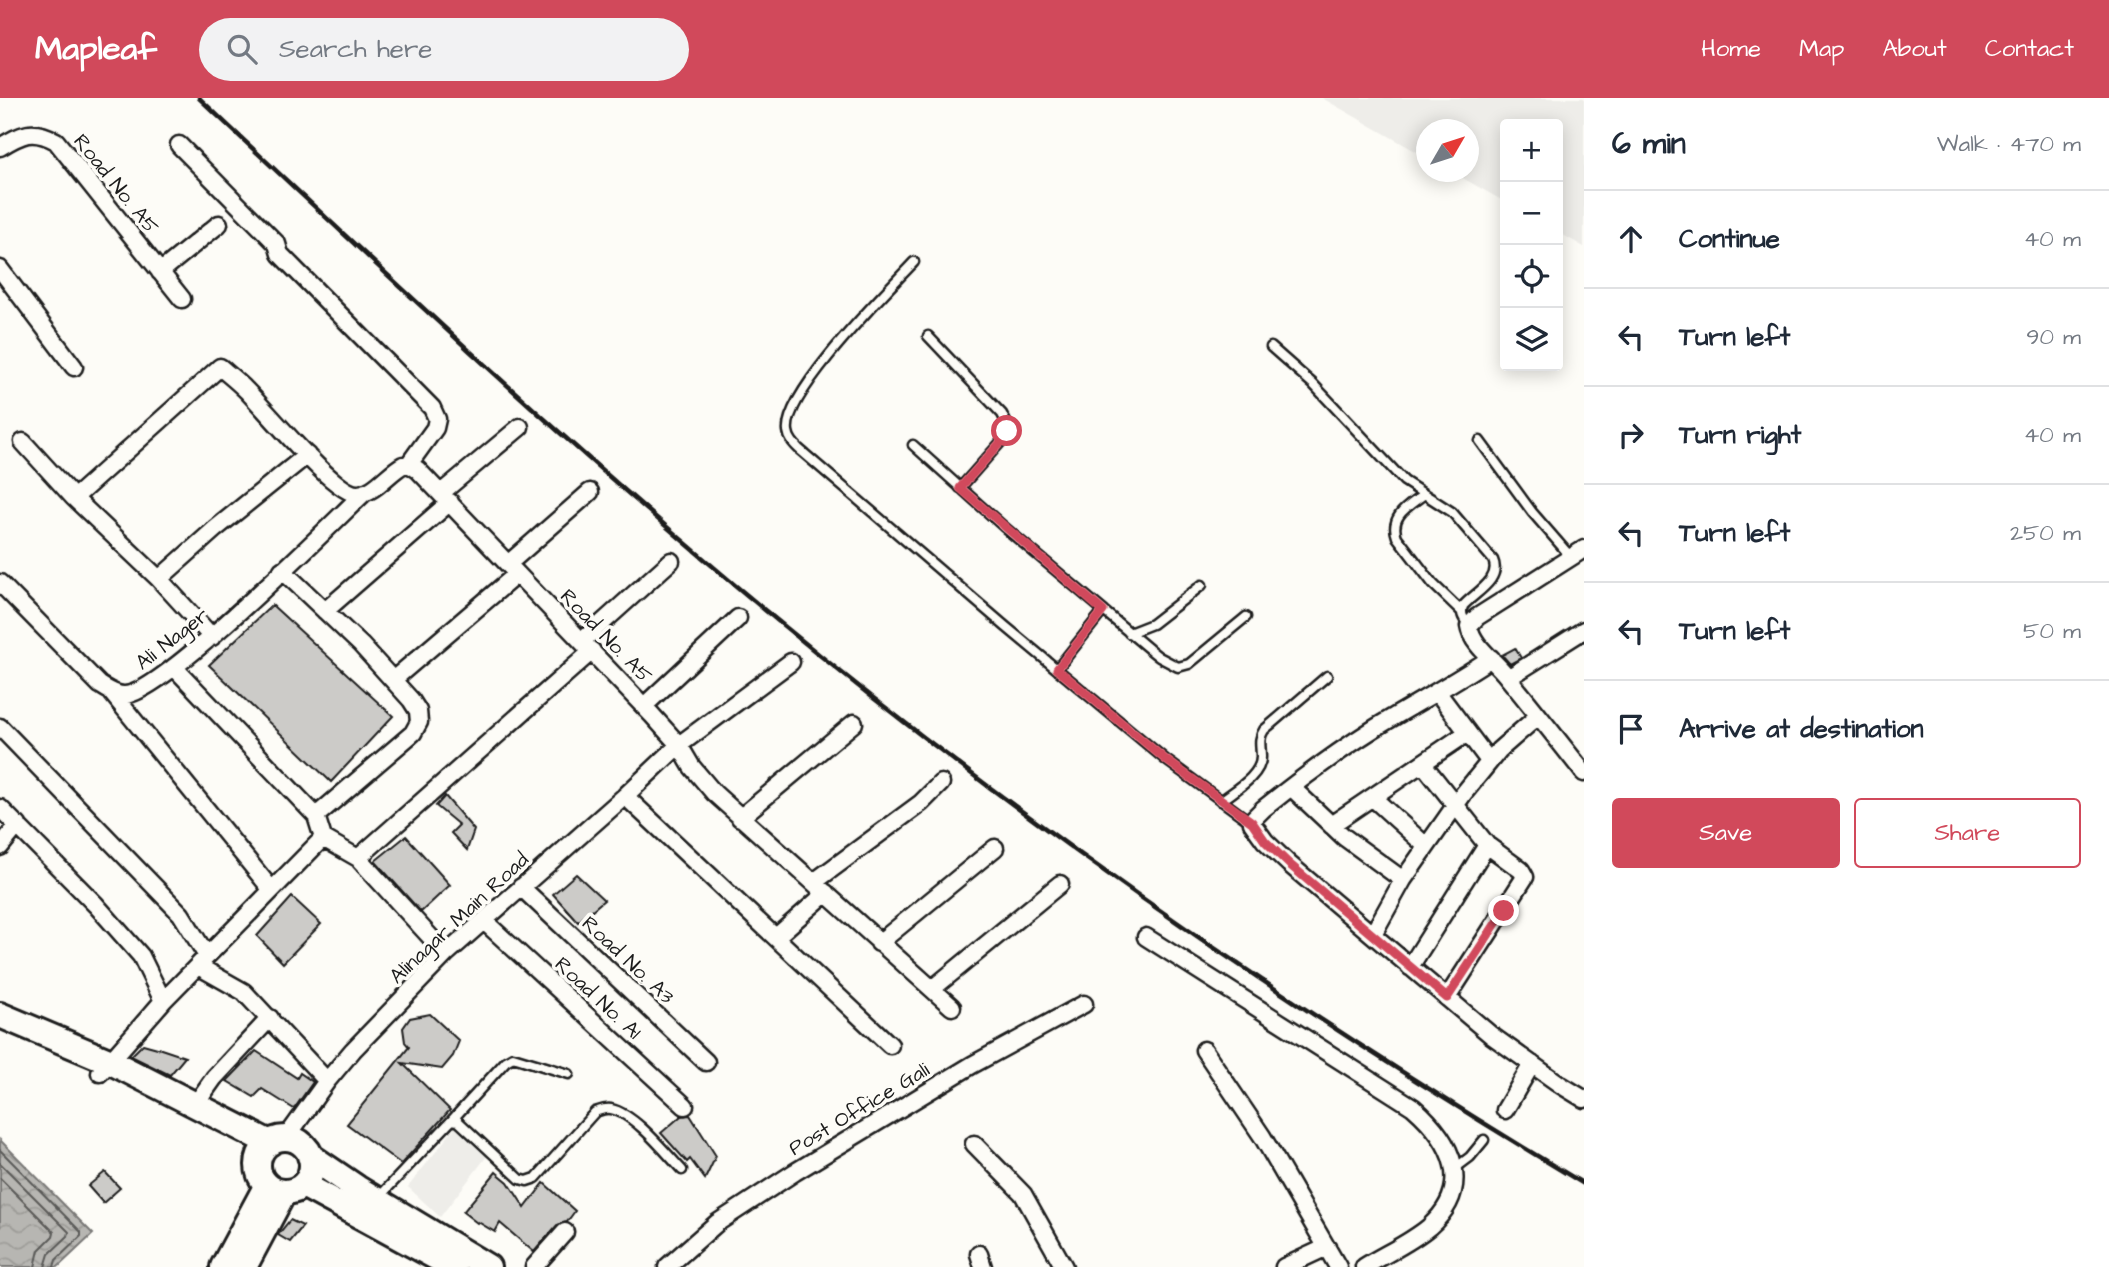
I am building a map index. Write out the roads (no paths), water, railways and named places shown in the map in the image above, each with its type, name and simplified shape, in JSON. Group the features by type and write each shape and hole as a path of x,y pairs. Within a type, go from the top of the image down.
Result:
{"highway":[{"path":"0,1015 272,1146 296,1141 305,1147 312,1166 309,1177 285,1187 223,1267"},
{"path":"0,1028 195,1105 272,1146"},
{"path":"272,1146 258,1168 261,1177 453,1267"},
{"path":"310,1156 488,1267"},
{"path":"244,1267 285,1187"}],"street":[{"name":"Road No. A5","path":"0,147 30,133 42,134 55,141 182,299"},
{"path":"74,498 219,367 243,387 338,485 356,494 365,492 397,469 409,464 435,428 437,419 432,408 280,254 277,244 179,145"},
{"path":"160,272 219,224"},
{"path":"0,269 74,367"},
{"path":"325,611 520,427"},
{"path":"23,442 74,498 159,579 212,637"},
{"path":"159,579 215,529 307,455"},
{"name":"Road No. A5","path":"409,464 418,470 644,706 679,745 702,780 740,818 952,1007"},
{"name":"Ali Nager","path":"111,692 124,695 138,691 174,667 212,637 365,492"},
{"path":"394,680 590,492"},
{"path":"1578,553 1477,617 1465,619 1476,641 1584,773"},
{"path":"358,858 587,646 671,561"},
{"path":"282,570 394,680 418,711 419,722 413,733 316,816"},
{"path":"0,583 100,685 111,692 271,889"},
{"path":"644,706 738,618"},
{"path":"1508,678 1584,630"},
{"path":"1491,658 1438,693 1373,730 1291,787 1257,814 1252,822 1265,841 1289,864 1491,1035 1584,1099"},
{"name":"Alinagar Main Road","path":"272,1146 353,1050 446,954 679,745 791,662"},
{"path":"174,667 316,816 323,838 358,858 446,954"},
{"path":"1438,693 1489,761"},
{"path":"1373,934 1403,880 1455,804 1489,761 1538,716"},
{"path":"740,818 854,723"},
{"path":"0,727 181,914 202,961 244,992 327,1081"},
{"path":"1331,825 1467,733"},
{"path":"1423,764 1488,845 1521,870 1525,877 1447,998"},
{"path":"776,937 820,888 922,803 941,783"},
{"path":"1291,787 1331,825 1403,880"},
{"path":"625,796 890,1045"},
{"path":"1373,798 1426,846"},
{"path":"0,808 96,905 141,956 163,1001"},
{"path":"0,847 18,825"},
{"path":"106,1068 163,1001 323,838"},
{"path":"1410,967 1488,845"},
{"path":"879,943 995,848"},
{"path":"932,989 1060,884"},
{"name":"Road No. A3","path":"521,887 706,1062"},
{"name":"Road No. A1","path":"484,921 685,1106"},
{"path":"1146,937 1413,1107 1435,1128 1446,1144 1454,1169 1452,1193 1447,1205 1439,1216 1415,1237 1364,1267"},
{"name":"Post Office Gali","path":"667,1267 717,1223 784,1179 961,1071 1084,1004"},
{"path":"195,1105 214,1078 270,1018"},
{"path":"1205,1050 1262,1136 1338,1267"},
{"path":"1505,1110 1532,1064"},
{"path":"974,1144 1023,1194 1064,1267"},
{"path":"534,1267 565,1232"},
{"path":"1284,1267 1326,1247"}],"lane":[{"path":"914,262 849,332 815,374 792,412 788,422 789,436 799,449 1166,760 1252,822"},
{"path":"928,336 1002,414 1008,426 1005,437 960,488"},
{"path":"1271,347 1313,384 1399,476 1423,495 1452,512 1480,543 1496,566 1492,578 1468,600 1465,619"},
{"path":"1480,441 1532,512 1578,553"},
{"path":"913,445 1129,633 1159,657 1178,667 1184,667 1196,659 1246,617"},
{"path":"1423,495 1397,517 1394,529 1405,549 1465,619"},
{"path":"1129,633 1152,624 1202,585"},
{"path":"1057,669 1103,611"},
{"path":"1221,801 1255,773 1261,759 1260,743 1264,730 1327,676"},
{"path":"376,1199 506,1061 513,1057 569,1074"},
{"path":"452,1120 457,1121 520,1179 527,1181 536,1178 595,1112 613,1109 629,1117 682,1170"},
{"path":"1454,1169 1470,1157 1484,1140"}],"water":[{"path":"0,1140 93,1234 58,1267 0,1267"}],"railway":[{"path":"199,98 556,430 703,558 874,698 971,774 1170,918 1375,1055 1584,1184"}]}
